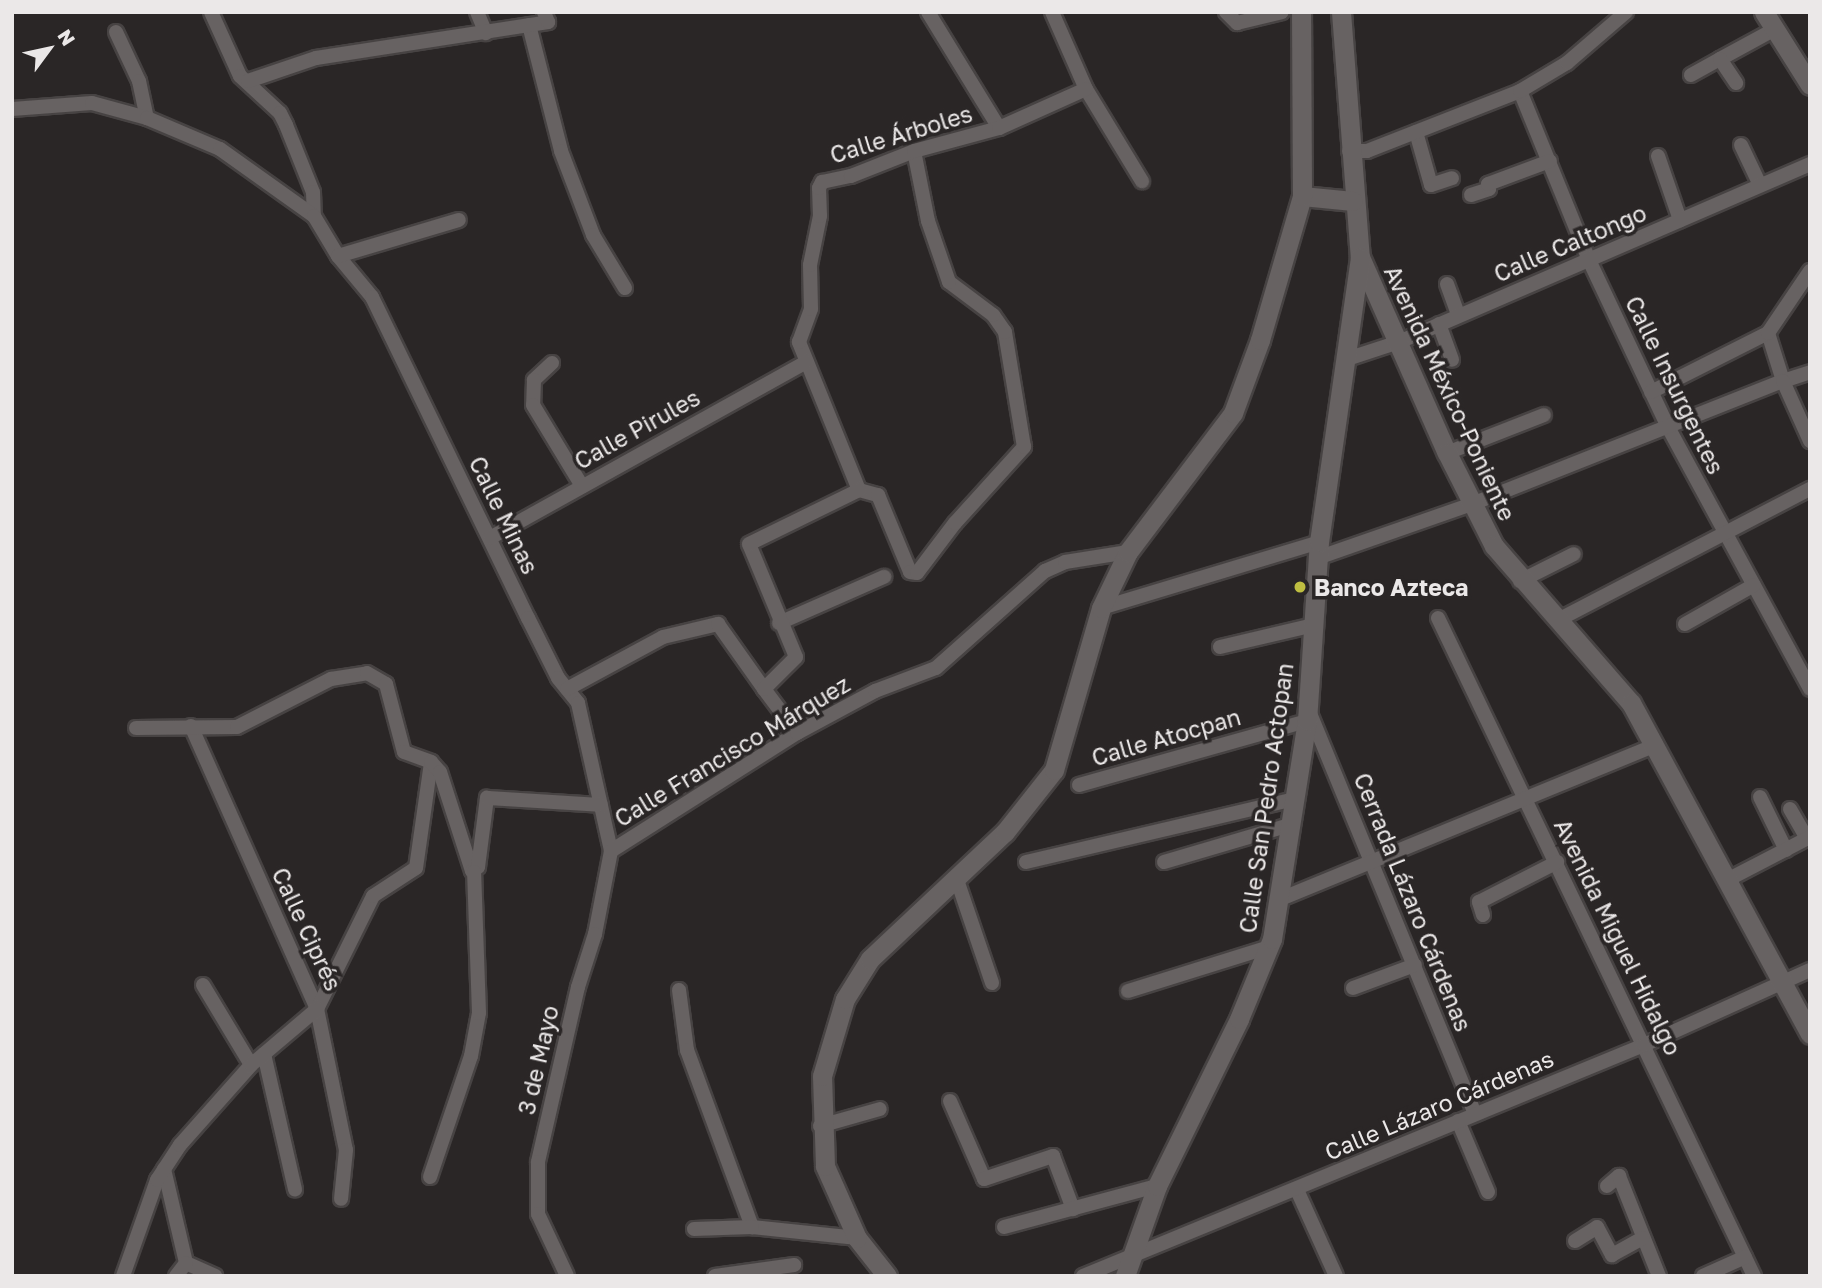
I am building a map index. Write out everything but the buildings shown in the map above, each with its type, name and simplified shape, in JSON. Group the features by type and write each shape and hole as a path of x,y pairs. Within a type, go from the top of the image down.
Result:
{"main road":[{"path":"887,1276 857,1238 825,1166 820,1126 822,1076 845,999 870,959 899,928 1005,832 1054,770 1101,608 1128,552 1233,413 1260,340 1302,196 1301,12"},
{"name":"Avenida México-Poniente","path":"1341,12 1349,151 1360,257 1447,453 1494,546 1520,581 1623,693 1656,745 1810,1034"},
{"path":"1769,20 1810,85"},
{"path":"1302,196 1353,201"},
{"name":"Calle San Pedro Actopan","path":"1125,1276 1157,1186 1269,947 1307,714 1318,550 1360,257"}],"street":[{"path":"211,12 232,62 286,125 313,192 314,216"},
{"path":"477,12 486,33"},
{"path":"248,81 316,58 548,22 544,12"},
{"path":"928,12 999,128"},
{"path":"1052,12 1086,89 1142,181"},
{"path":"1226,12 1237,23 1282,12"},
{"path":"1349,151 1367,150 1520,91 1567,63 1626,12"},
{"path":"1691,75 1720,59 1769,20"},
{"path":"529,25 561,151 593,235 625,288"},
{"path":"116,32 139,81 147,118"},
{"path":"1720,59 1736,83"},
{"name":"Calle Árboles","path":"806,362 799,342 811,309 810,265 820,216 819,188 822,181 851,176 914,151 999,128 1086,89"},
{"name":"Calle Insurgentes","path":"1520,91 1589,260 1651,392 1723,531 1804,664 1810,689"},
{"path":"12,109 92,103 147,118 220,149 314,216"},
{"path":"1416,132 1431,185 1452,178"},
{"path":"1741,145 1760,184"},
{"path":"764,689 796,657 779,623 749,544 859,490 878,495 910,572 917,573 955,523 1024,447 1005,332 993,316 949,282 924,209 914,151"},
{"path":"1658,156 1680,220"},
{"path":"1471,195 1550,162"},
{"name":"Calle Caltongo","path":"1347,359 1399,342 1810,164"},
{"name":"Calle Minas","path":"314,216 338,256 372,297 490,538 584,719 611,851"},
{"path":"338,256 459,220"},
{"path":"1651,392 1768,333 1810,271"},
{"path":"1447,284 1458,316"},
{"path":"1439,324 1452,359"},
{"path":"1768,333 1783,381 1810,441"},
{"path":"806,362 859,490"},
{"name":"Calle Pirules","path":"490,538 806,362"},
{"path":"552,363 534,380 533,405 582,486"},
{"path":"1101,608 1318,550 1472,504 1810,372"},
{"path":"1447,453 1544,415"},
{"path":"1558,620 1723,531 1810,489"},
{"name":"Calle Francisco Márquez","path":"611,851 797,733 875,691 936,668 1055,566 1128,552"},
{"path":"1520,581 1574,555"},
{"path":"779,623 884,577"},
{"path":"1685,624 1754,585"},
{"name":"Avenida Miguel Hidalgo","path":"1438,618 1754,1276"},
{"path":"567,689 663,637 718,624 797,733"},
{"path":"1220,647 1314,625"},
{"path":"136,727 237,727 331,679 368,673 386,684 404,752 431,762 440,772 464,838 468,867 474,872"},
{"name":"Calle Atocpan","path":"1079,785 1307,714"},
{"name":"Cerrada Lázaro Cárdenas","path":"1307,714 1373,861 1475,1114"},
{"name":"Calle Ciprés","path":"191,726 317,1009"},
{"path":"1278,900 1656,745"},
{"name":"Calle Ciprés","path":"317,1009 373,896 416,868 431,762"},
{"path":"1760,797 1786,850"},
{"path":"430,1177 471,1056 479,1013 474,872 487,798 601,805"},
{"path":"1027,862 1295,799"},
{"path":"1729,879 1808,837 1790,809"},
{"path":"1164,862 1290,825"},
{"name":"3 de Mayo","path":"567,1276 538,1214 538,1162 611,851"},
{"path":"1483,915 1479,902 1557,862"},
{"path":"956,877 992,983"},
{"path":"1128,991 1269,947"},
{"path":"1353,988 1415,965"},
{"name":"Calle Lázaro Cárdenas","path":"1083,1276 1644,1045 1810,970"},
{"path":"204,985 251,1065"},
{"path":"679,990 687,1050 752,1227"},
{"path":"123,1276 164,1169 251,1065 317,1009 346,1150 341,1199"},
{"path":"264,1054 295,1189"},
{"path":"950,1101 984,1179 1053,1156 1073,1209"},
{"path":"820,1126 880,1109"},
{"path":"1458,1121 1489,1192"},
{"path":"164,1169 186,1263"},
{"path":"1607,1186 1619,1176 1658,1276"},
{"path":"1004,1227 1157,1186"},
{"path":"1297,1189 1336,1276"},
{"path":"694,1228 752,1227 857,1238"},
{"path":"1575,1241 1597,1227 1612,1255 1643,1238"},
{"path":"1703,1276 1745,1256"},
{"path":"176,1276 186,1263"},
{"path":"186,1263 215,1276"},
{"path":"715,1276 794,1265"}],"place":[{"name":"Banco Azteca","path":"1300,587"}]}
